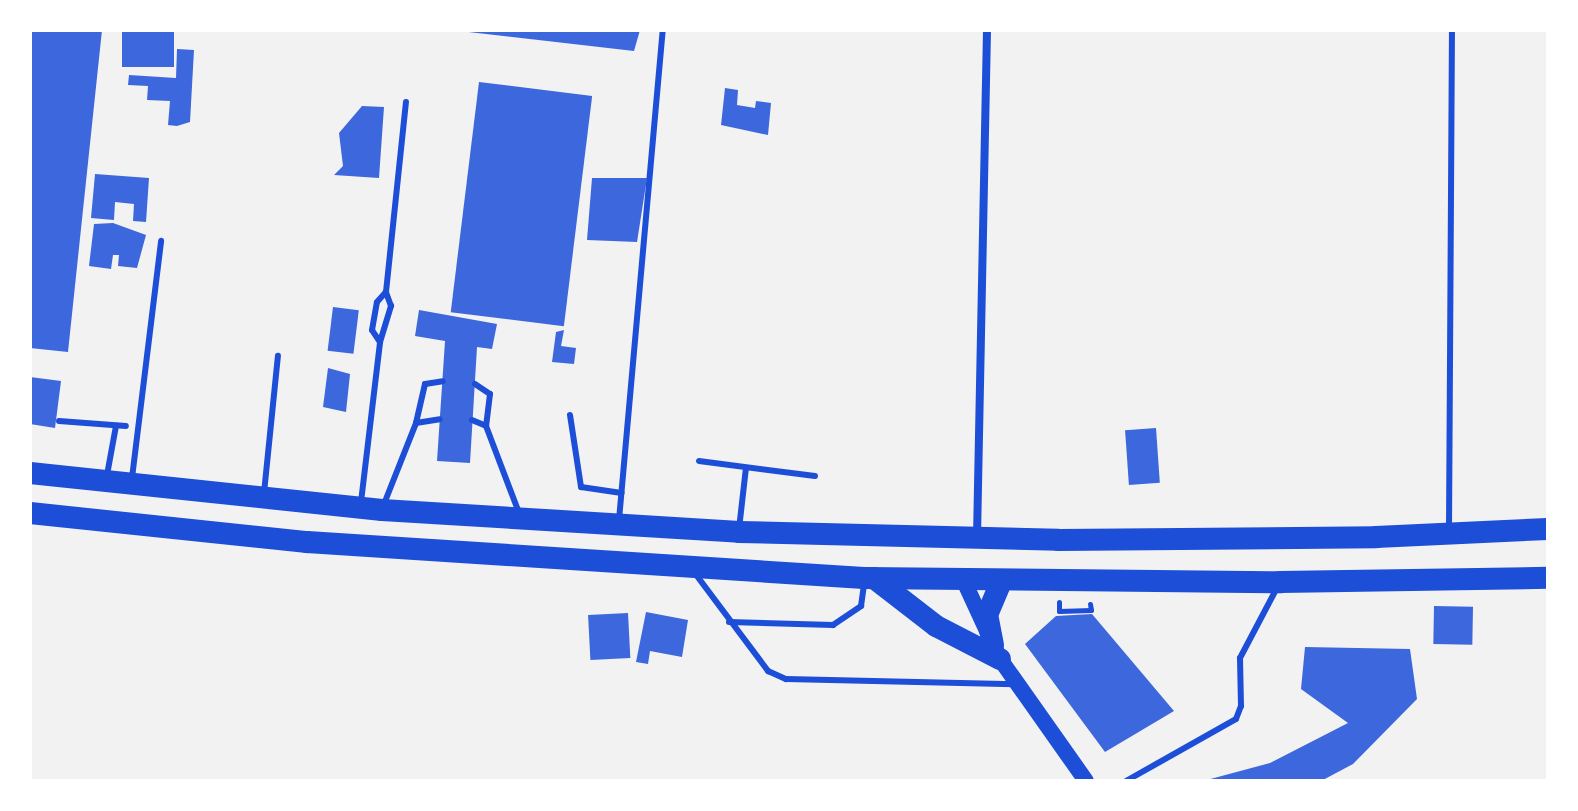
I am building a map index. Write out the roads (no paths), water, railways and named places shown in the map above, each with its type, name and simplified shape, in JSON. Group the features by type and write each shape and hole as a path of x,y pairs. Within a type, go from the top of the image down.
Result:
{"highway":[{"path":"30,473 371,508 618,527 739,532 977,537 1449,534 1548,529"},
{"path":"30,513 307,542 869,578 1280,582 1548,578"},
{"path":"869,578 936,626 996,652"},
{"path":"996,652 987,615 1002,580"}],"main road":[{"path":"963,579 996,652 1086,781"}],"street":[{"path":"977,537 987,30"}],"lane":[{"path":"618,527 663,30"},
{"path":"1449,534 1452,30"},
{"path":"371,508 380,342 391,306 386,292 406,102"},
{"path":"130,485 161,241"},
{"path":"380,342 372,330 377,302 386,292"},
{"path":"263,496 278,356"},
{"path":"371,508 416,423 425,384 443,381"},
{"path":"475,384 490,394 486,426 522,520"},
{"path":"570,415 581,487 622,493"},
{"path":"416,423 440,419"},
{"path":"472,420 486,426"},
{"path":"59,421 126,426"},
{"path":"106,482 116,426"},
{"path":"699,461 815,476"},
{"path":"739,532 746,468"},
{"path":"692,569 768,671 786,679 1018,684"},
{"path":"729,622 833,625 861,606 869,578"},
{"path":"1126,781 1236,719 1241,706 1240,658 1280,582"}]}
